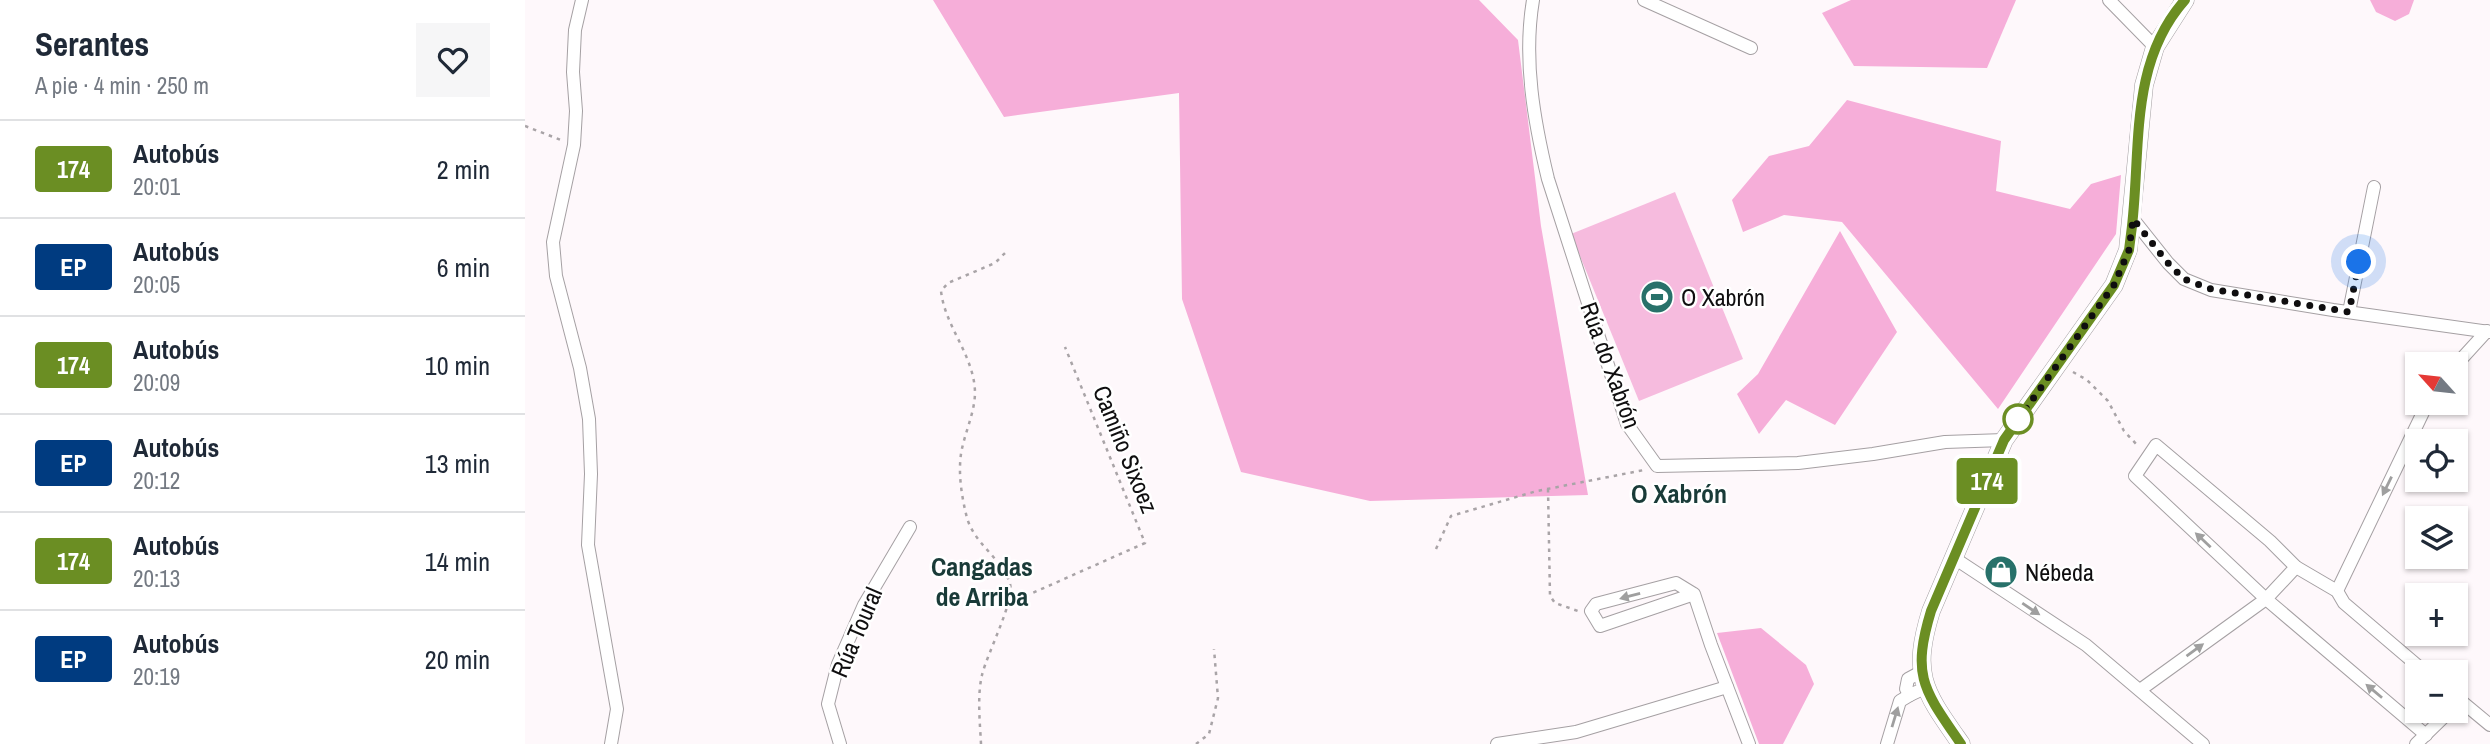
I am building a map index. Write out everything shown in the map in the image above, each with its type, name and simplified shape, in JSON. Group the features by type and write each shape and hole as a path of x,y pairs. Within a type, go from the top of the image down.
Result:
{"main road":[{"path":"1961,744 1919,685 1922,639 1931,611 2004,440 2114,285 2129,250 2142,96 2155,47 2185,0"}],"street":[{"path":"582,0 575,30 574,145 553,242 556,276 580,368 589,419 591,474 588,545 617,709 611,744"},
{"name":"Rúa do Xabrón","path":"1533,0 1529,27 1529,76 1540,149 1627,424 1657,466"},
{"path":"1644,0 1751,48"},
{"path":"2109,0 2155,47"},
{"path":"2349,312 2374,187"},
{"path":"2133,219 2184,279 2211,289 2489,332"},
{"path":"2468,353 2489,332"},
{"path":"2337,591 2422,415"},
{"path":"1657,466 1798,463 1945,442 2004,440"},
{"path":"2411,660 2344,603 2337,591 2296,568 2270,541 2157,445 2135,476 2421,739 2438,723"},
{"name":"Rúa Toural","path":"840,744 828,704 838,664 864,605 910,527"},
{"path":"1954,558 2086,645 2203,744"},
{"path":"2140,690 2266,598 2296,568"},
{"path":"1694,594 1599,626 1591,611 1597,604 1676,583 1694,594 1749,744"},
{"path":"1887,744 1900,701 1919,685"},
{"path":"1497,744 1576,732 1727,687"},
{"path":"2468,709 2490,725"}],"path":[{"path":"525,126 574,145"},
{"path":"981,744 981,677 1010,603 1010,585 997,562 972,534 967,515 960,480 961,455 975,392 970,365 943,309 941,291 948,284 995,263 1007,251"},
{"name":"Camiño Sixoez","path":"1010,603 1145,543 1065,347"},
{"path":"2059,363 2087,380 2108,401 2123,431 2148,458"},
{"path":"1436,549 1451,516 1548,489 1657,466"},
{"path":"1548,489 1550,596 1555,603 1574,611 1591,611"},
{"path":"1196,744 1209,734 1218,698 1214,649"}],"shaded area":[{"path":"933,0 1479,0 1518,40 1541,226 1588,495 1370,501 1241,472 1182,299 1179,93 1004,117"},
{"path":"1851,0 2016,0 1987,68 1854,66 1822,13"},
{"path":"2370,0 2414,0 2409,14 2395,21 2376,12"},
{"path":"1847,100 2001,141 1996,191 2070,209 2091,184 2121,175 2116,234 1998,409 1842,222 1784,215 1743,232 1732,200 1769,156 1809,146"},
{"name":"O Xabrón","path":"1675,192 1743,359 1639,401 1571,234"},
{"path":"1840,231 1897,332 1835,425 1786,400 1759,434 1737,394 1758,374"},
{"path":"1761,628 1806,665 1814,684 1783,744 1759,744 1717,633"}],"bus line":[{"name":"174","path":"1961,744 1925,688 1920,660 1922,639 1931,611 2004,440 2114,285 2129,250 2144,85 2155,47 2185,0"}],"place":[{"name":"O Xabrón","path":"1657,297"},
{"name":"Nébeda","path":"2001,572"}],"district":[{"name":"O Xabrón","path":"1679,493"},
{"name":"Cangadas de Arriba","path":"982,581"}],"route":[{"path":"2018,419 2015,424 2114,285 2129,250 2133,219 2184,279 2211,289 2349,312 2359,262"}]}
